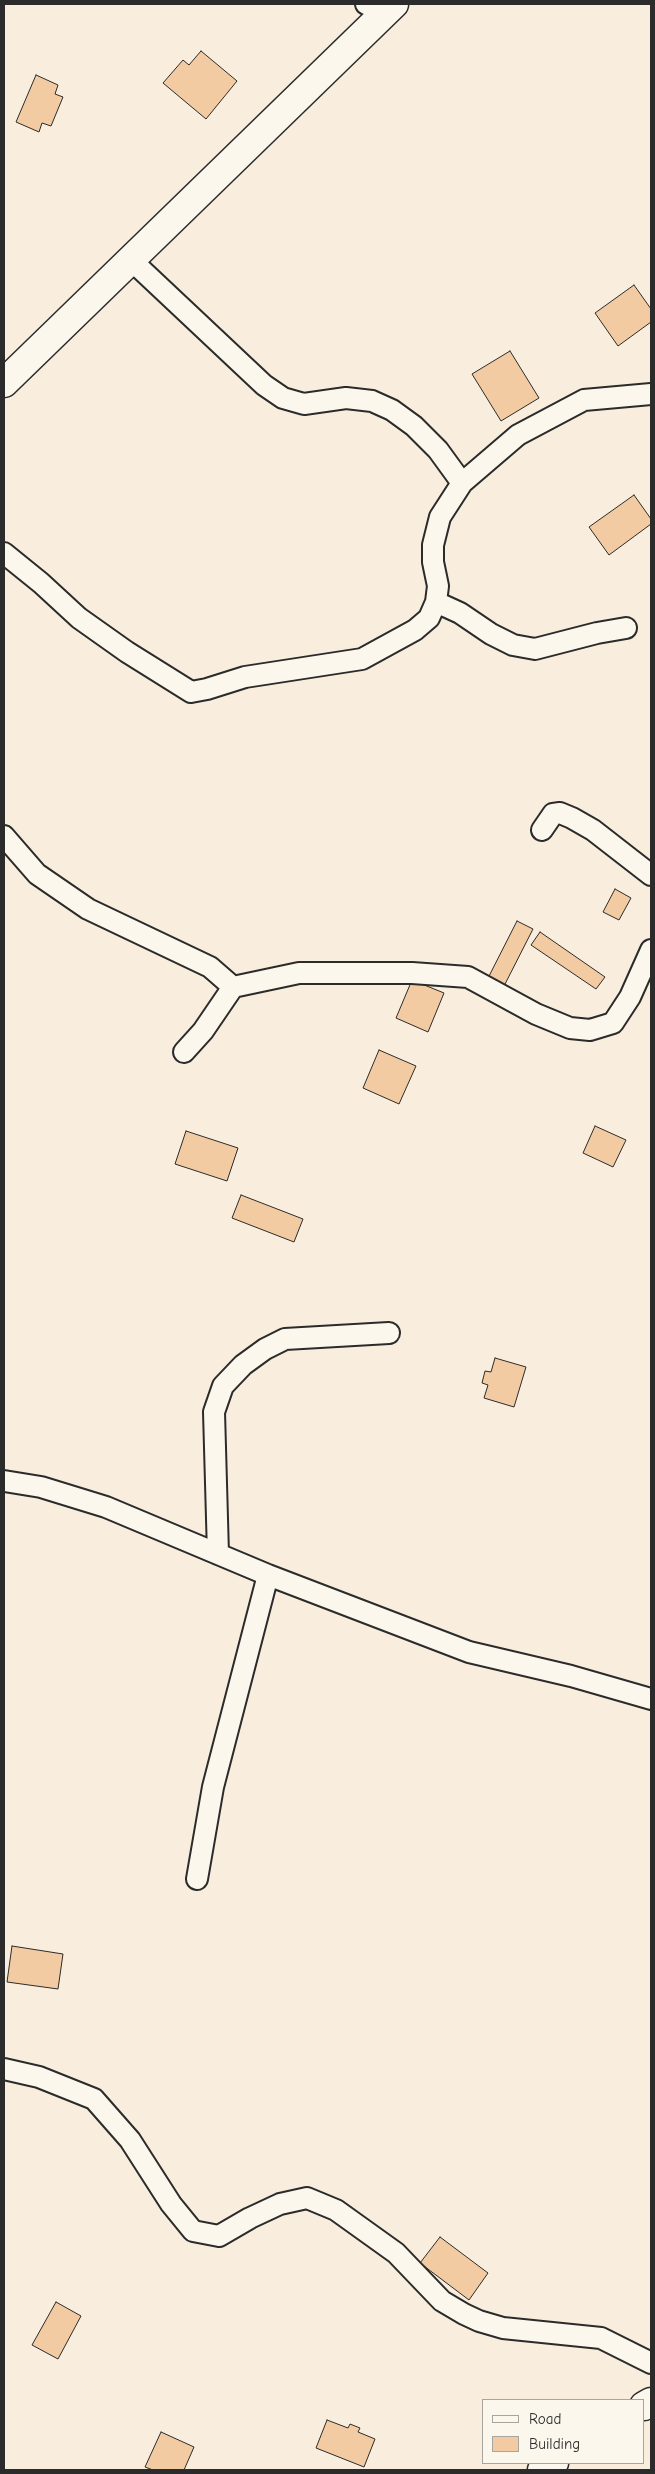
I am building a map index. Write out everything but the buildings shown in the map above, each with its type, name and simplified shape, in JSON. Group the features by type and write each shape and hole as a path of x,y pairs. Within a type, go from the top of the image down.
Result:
{"main road":[{"path":"5,379 130,259 382,6"}],"street":[{"path":"130,259 264,385 283,398 304,404 346,398 372,401 392,410 414,426 438,450 462,483"},
{"path":"4,553 41,583 79,618 127,652 191,692 207,690 245,677 362,659 416,630 428,618 436,602 438,586 433,562 433,545 440,517 462,483 518,435 584,400 651,394"},
{"path":"436,602 460,613 491,634 513,645 535,650 597,633 626,628"},
{"path":"542,830 553,814 560,813 594,830 651,875"},
{"path":"4,836 37,874 88,909 210,967 233,987"},
{"path":"184,1052 203,1032 233,987 299,973 420,973 468,977 536,1014 570,1028 590,1030 613,1023 630,997 651,950"},
{"path":"218,1554 214,1412 223,1386 243,1365 265,1349 285,1339 388,1333"},
{"path":"4,1481 41,1487 106,1507 268,1575 469,1652 571,1676 651,1699"},
{"path":"197,1879 213,1787 268,1575"},
{"path":"4,2069 39,2077 94,2099 130,2140 171,2204 194,2231 219,2236 250,2218 280,2204 307,2198 336,2210 396,2253 442,2300 479,2322 503,2328 601,2338 651,2363"}]}
